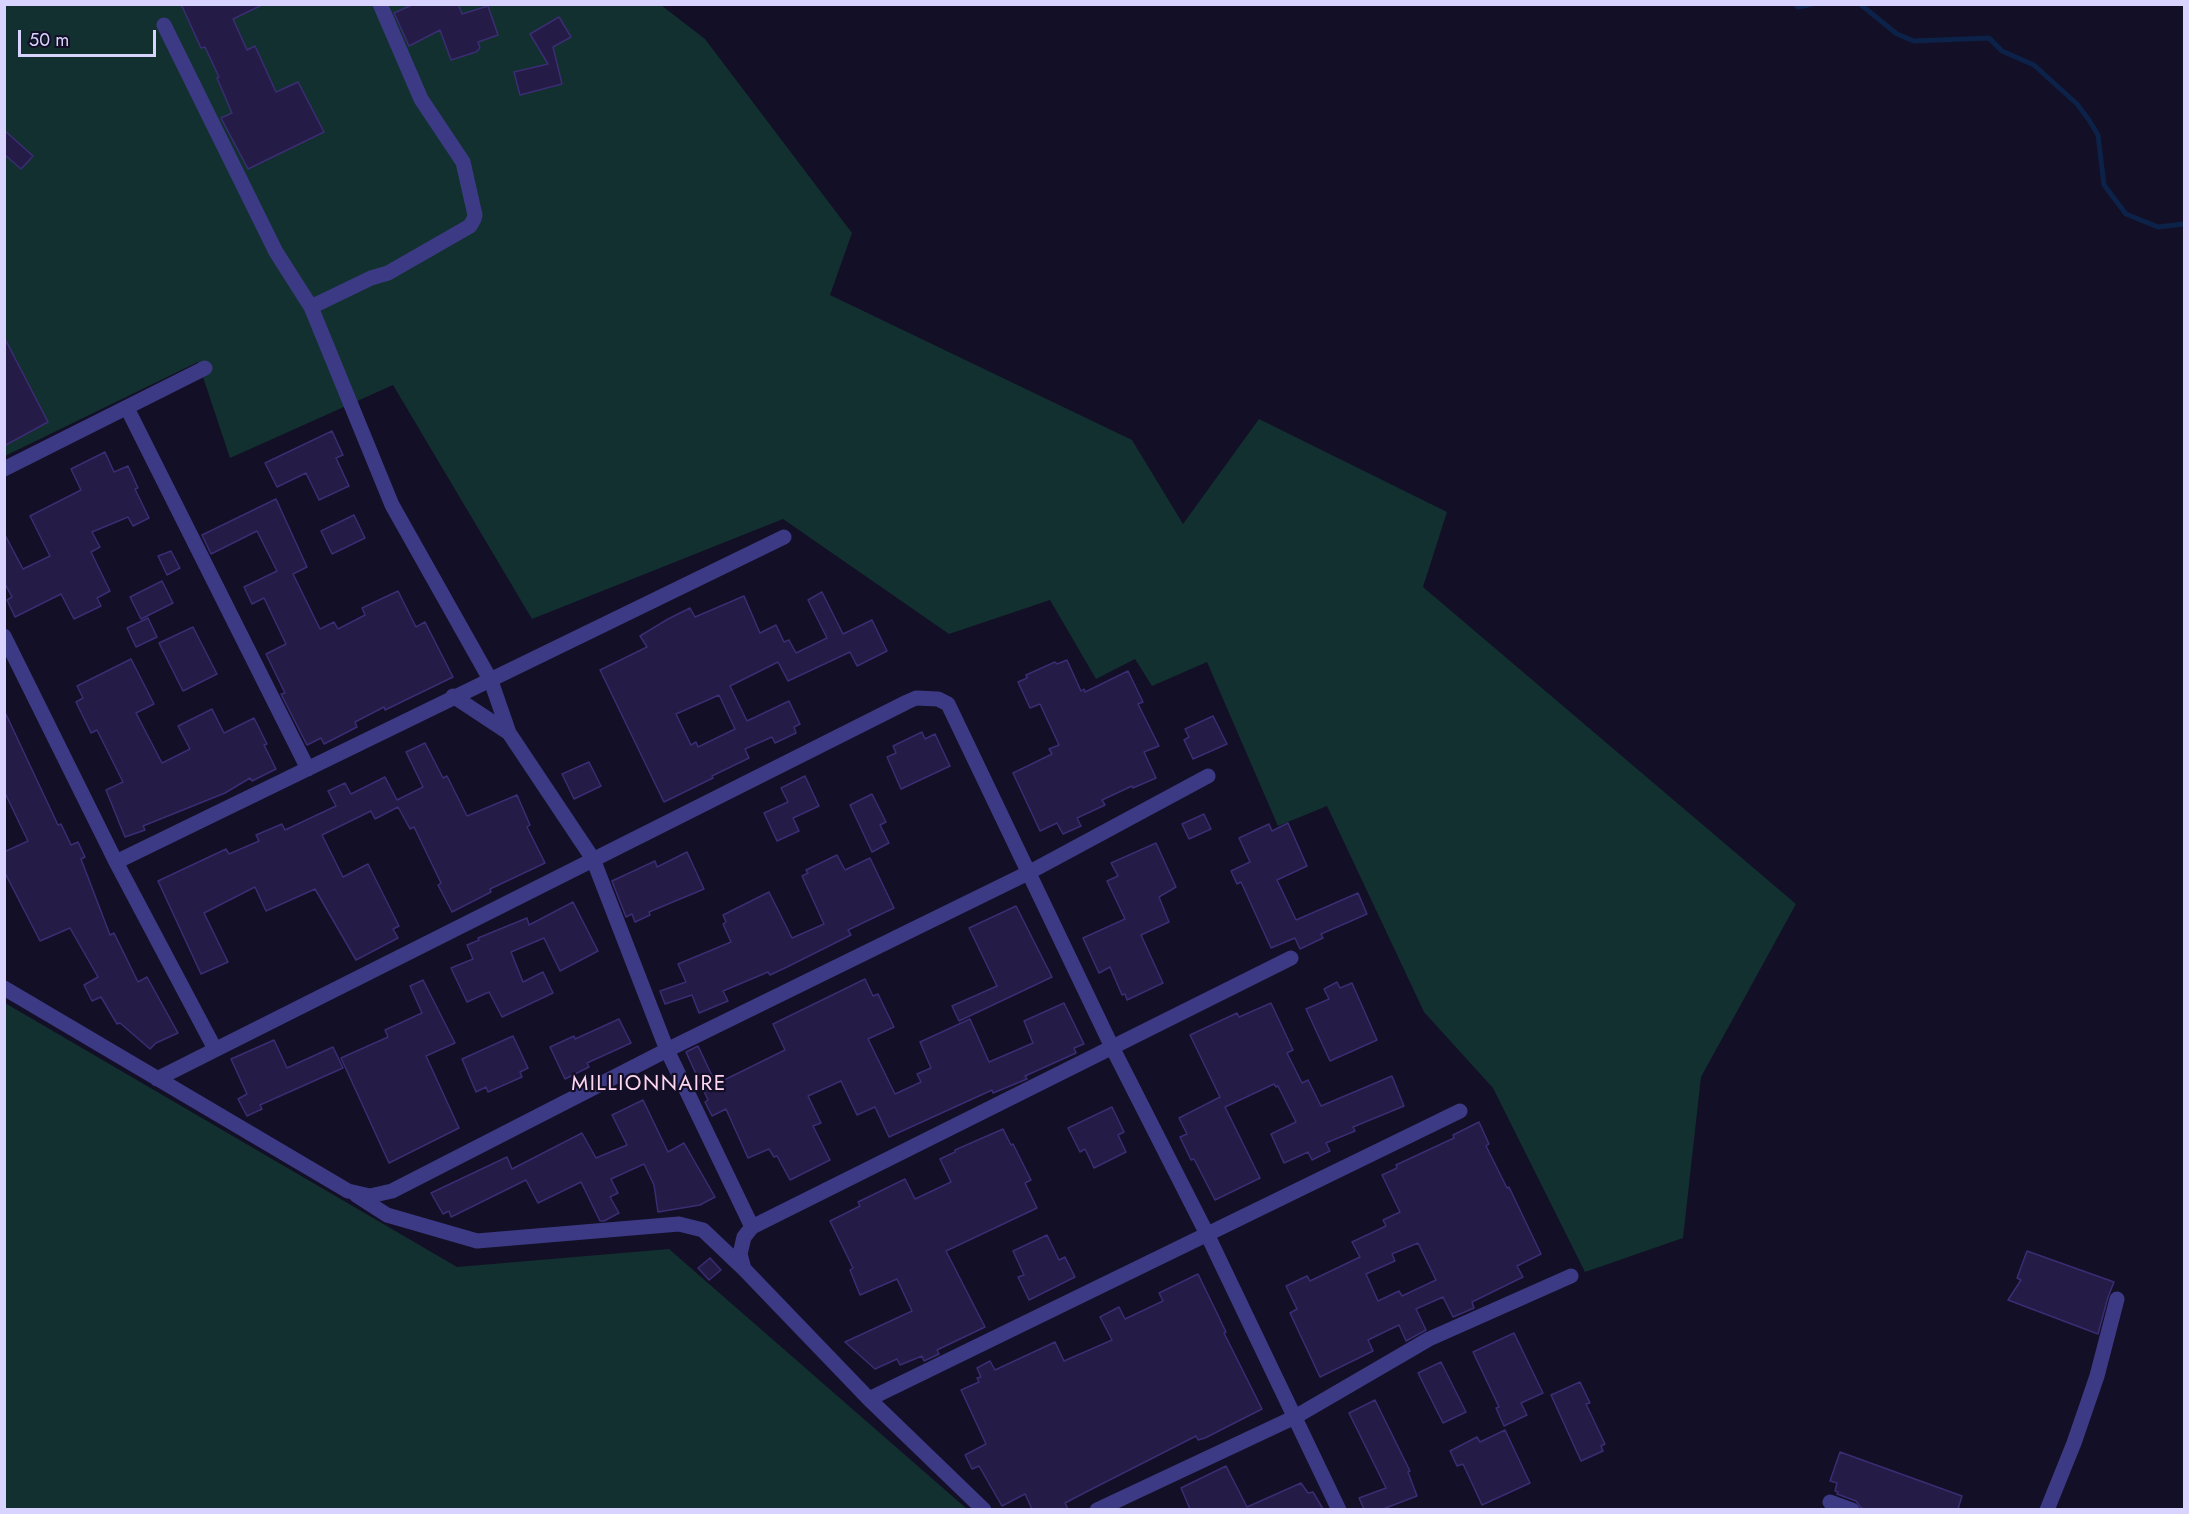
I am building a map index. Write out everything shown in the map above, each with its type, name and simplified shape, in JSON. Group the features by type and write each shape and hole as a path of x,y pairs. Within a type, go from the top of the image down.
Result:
{"street":[{"path":"311,307 371,278 388,273 470,226 475,215 463,162 421,99 380,4"},
{"path":"164,25 276,252 311,307 392,505 491,681 509,733 593,859 667,1050 752,1227"},
{"path":"4,469 205,368"},
{"path":"127,408 308,769"},
{"path":"116,862 453,696 491,681 784,537"},
{"path":"4,636 116,862 215,1049"},
{"path":"453,696 509,733"},
{"path":"157,1079 907,702 926,697 938,699 948,705 1112,1047 1207,1234 1339,1509"},
{"path":"348,1191 370,1196 392,1191 667,1050 1028,873 1208,776"},
{"path":"744,1269 740,1254 744,1237 752,1227 1291,958"},
{"path":"4,988 387,1215 477,1240 679,1224 703,1230 744,1269 869,1399 984,1509"},
{"path":"869,1399 1460,1111"},
{"path":"1097,1509 1295,1417 1429,1339 1571,1276"},
{"path":"2047,1509 2074,1443 2097,1376 2117,1299"},
{"path":"1830,1502 1852,1509"}],"green space":[{"path":"5,5 661,5 705,39 852,233 830,295 1132,440 1183,524 1259,419 1447,512 1423,587 1796,904 1701,1077 1683,1238 1585,1272 1493,1088 1424,1012 1327,806 1278,826 1207,662 1152,686 1135,659 1096,679 1050,600 949,634 783,519 532,619 393,385 230,458 198,362 5,456"},
{"path":"5,1003 457,1267 669,1249 967,1509 5,1509"}],"building":[{"path":"181,4 264,4 233,19 247,50 255,46 276,92 298,82 324,132 248,169 221,118 232,113 217,78 219,77 205,47 201,48"},
{"path":"414,4 458,4 462,14 488,6 498,35 478,42 480,48 476,52 451,60 440,30 409,46 394,13"},
{"path":"559,17 571,37 553,47 562,84 520,95 514,72 548,64 530,34"},
{"path":"4,130 33,156 21,169 4,154"},
{"path":"4,337 48,422 4,446"},
{"path":"332,431 343,455 336,458 349,486 319,500 306,473 277,487 265,463"},
{"path":"105,452 114,472 128,466 138,488 135,489 149,518 133,526 128,517 92,532 100,547 91,552 110,591 97,598 101,606 74,619 61,594 15,617 7,600 12,597 4,582 4,533 23,569 50,556 30,516 81,490 71,469"},
{"path":"276,499 307,567 293,574 320,629 334,622 338,629 365,615 362,608 398,591 416,627 425,622 453,677 355,722 357,727 324,744 321,738 307,745 281,694 285,693 266,654 286,644 264,598 252,604 244,587 277,571 257,531 211,554 202,535"},
{"path":"354,515 365,538 332,554 321,531"},
{"path":"171,551 180,568 167,575 158,556"},
{"path":"162,581 173,603 141,619 130,597"},
{"path":"822,592 843,634 872,620 887,651 857,666 850,652 788,681 778,662 730,686 747,721 789,701 800,724 794,727 796,733 775,743 772,737 745,749 749,758 664,802 600,670 647,647 640,636 668,619 690,608 695,617 744,596 760,633 776,625 784,642 789,640 796,653 827,638 808,600","holes":["719,695 735,729 698,747 696,742 691,745 676,714"]},
{"path":"148,618 157,637 136,647 127,628"},
{"path":"193,627 217,674 183,691 159,643"},
{"path":"131,659 154,704 136,713 162,763 190,749 178,726 212,709 224,733 254,718 276,769 252,781 250,778 225,793 143,826 145,830 125,837 106,790 123,782 97,730 91,733 76,702 83,698 77,686"},
{"path":"1067,660 1081,691 1084,689 1085,692 1128,671 1143,702 1138,704 1159,746 1144,752 1156,778 1102,800 1105,805 1077,818 1081,826 1063,834 1057,823 1040,831 1013,773 1052,754 1049,749 1059,745 1040,704 1030,708 1018,682 1027,678 1026,675 1055,662 1057,664"},
{"path":"4,710 58,825 61,824 71,845 78,842 85,857 81,859 110,935 114,933 138,982 147,977 178,1033 156,1043 150,1049 120,1023 117,1024 101,997 92,1001 84,985 98,977 70,928 40,941 4,871 4,852 28,841 4,791"},
{"path":"1213,716 1227,744 1193,759 1184,740 1189,737 1185,729"},
{"path":"922,732 925,739 935,734 950,766 901,789 887,757 896,753 893,746"},
{"path":"425,743 443,778 447,776 467,816 517,795 530,825 527,827 545,863 490,889 491,892 452,912 414,827 410,829 398,807 375,819 371,811 322,835 343,877 368,864 399,926 393,929 398,938 356,960 315,889 266,911 255,887 204,913 228,962 201,974 158,881 226,849 229,854 259,841 256,835 282,824 285,830 336,806 328,791 345,783 351,794 385,777 397,800 423,787 406,752"},
{"path":"589,762 601,786 574,799 562,774"},
{"path":"805,776 819,806 793,818 799,831 777,841 764,813 788,802 781,788"},
{"path":"872,794 886,822 880,825 889,843 872,852 850,805"},
{"path":"1204,814 1211,829 1189,839 1182,824"},
{"path":"1288,823 1307,866 1277,880 1296,920 1358,893 1367,914 1321,934 1323,938 1300,949 1295,938 1271,948 1241,882 1237,884 1231,871 1250,862 1239,838 1269,824 1272,831"},
{"path":"1156,843 1176,887 1159,897 1169,922 1141,935 1163,983 1127,1000 1125,994 1122,995 1110,967 1099,973 1083,938 1125,919 1107,881 1118,876 1111,863"},
{"path":"687,852 704,889 649,912 650,915 635,922 632,914 626,917 612,881 655,861 657,867"},
{"path":"837,855 845,870 870,858 894,908 848,930 851,935 787,967 770,975 768,972 723,991 728,1001 699,1013 692,995 665,1004 660,991 686,982 678,964 731,942 723,924 726,922 723,915 769,892 792,938 824,924 802,876 808,873 806,870"},
{"path":"573,902 598,951 560,971 544,938 511,952 523,982 543,972 553,993 502,1017 489,992 467,1002 451,968 473,959 467,945 479,940 478,938 527,918 529,925"},
{"path":"1016,906 1052,977 959,1021 952,1006 997,986 969,928"},
{"path":"865,979 873,996 878,994 894,1027 868,1039 895,1094 921,1082 917,1074 931,1068 920,1042 970,1019 989,1062 1033,1043 1024,1021 1064,1003 1084,1044 1074,1048 1076,1053 1025,1076 1027,1079 993,1093 992,1090 889,1137 875,1107 857,1115 841,1081 808,1096 821,1123 813,1126 830,1160 790,1180 777,1156 774,1157 769,1149 748,1158 726,1109 712,1116 705,1102 708,1100 686,1052 698,1046 716,1084 785,1050 773,1024"},
{"path":"423,980 455,1043 426,1056 459,1128 389,1163 341,1058 388,1037 385,1030 422,1013 410,986"},
{"path":"1337,982 1340,988 1352,983 1377,1040 1330,1061 1306,1009 1329,999 1324,989"},
{"path":"1271,1003 1293,1050 1287,1053 1302,1083 1308,1080 1321,1106 1392,1076 1404,1106 1353,1127 1355,1131 1326,1143 1330,1151 1312,1160 1308,1152 1284,1163 1271,1134 1296,1122 1278,1086 1274,1084 1225,1107 1260,1178 1215,1200 1180,1137 1187,1134 1179,1118 1220,1097 1190,1035 1237,1013 1239,1017"},
{"path":"619,1019 631,1043 587,1063 589,1067 565,1079 550,1047 574,1036 575,1039"},
{"path":"513,1036 528,1068 520,1072 522,1077 488,1092 486,1087 476,1092 462,1059"},
{"path":"274,1040 287,1068 333,1047 343,1068 260,1105 262,1109 247,1116 238,1099 247,1094 231,1059"},
{"path":"643,1100 668,1152 684,1143 715,1197 700,1205 658,1212 654,1185 644,1164 611,1179 618,1193 610,1197 619,1213 604,1221 600,1221 581,1182 538,1203 526,1180 451,1217 449,1211 443,1214 431,1193 507,1157 512,1169 582,1133 596,1158 627,1145 612,1115"},
{"path":"1112,1107 1124,1132 1118,1135 1126,1152 1094,1168 1085,1149 1080,1152 1068,1128"},
{"path":"1479,1122 1489,1144 1486,1146 1507,1188 1509,1187 1541,1254 1517,1266 1523,1277 1472,1302 1474,1308 1453,1317 1443,1297 1416,1309 1426,1330 1406,1341 1399,1325 1368,1340 1373,1351 1320,1377 1290,1313 1297,1309 1286,1286 1307,1276 1310,1281 1360,1257 1352,1242 1386,1226 1383,1220 1400,1212 1382,1175 1397,1168 1396,1165 1454,1138 1453,1135","holes":["1418,1243 1436,1280 1402,1296 1399,1291 1378,1301 1366,1274 1395,1261 1392,1254"]},
{"path":"1003,1129 1031,1180 1025,1183 1037,1208 946,1251 985,1327 937,1350 939,1354 924,1361 922,1356 900,1365 897,1359 875,1369 845,1342 912,1311 897,1279 860,1295 850,1270 853,1268 830,1221 860,1206 858,1202 905,1179 915,1199 951,1182 940,1159"},
{"path":"1047,1235 1059,1260 1065,1257 1075,1277 1029,1300 1018,1277 1024,1275 1013,1251"},
{"path":"2027,1251 2114,1282 2098,1334 2008,1300 2021,1280 2017,1278"},
{"path":"710,1258 721,1270 709,1280 698,1268"},
{"path":"1198,1274 1262,1409 1205,1438 1198,1440 1196,1436 1086,1492 1065,1503 1068,1509 1032,1509 1025,1494 1002,1506 979,1466 972,1469 965,1455 986,1444 961,1390 979,1382 977,1378 981,1377 977,1368 990,1361 995,1370 1055,1342 1064,1361 1112,1340 1100,1317 1119,1307 1125,1319 1163,1301 1159,1293"},
{"path":"1514,1333 1543,1393 1521,1403 1527,1415 1504,1426 1496,1408 1499,1407 1473,1352"},
{"path":"1441,1362 1466,1412 1443,1423 1418,1373"},
{"path":"1580,1382 1590,1403 1586,1404 1605,1444 1601,1446 1603,1451 1581,1461 1551,1395"},
{"path":"1375,1400 1410,1471 1408,1472 1417,1496 1383,1509 1364,1509 1359,1498 1386,1488 1349,1413"},
{"path":"1505,1430 1530,1483 1482,1505 1463,1464 1457,1466 1450,1451 1477,1437 1480,1442"},
{"path":"1840,1452 1962,1496 1958,1509 1861,1508 1856,1501 1837,1494 1838,1492 1835,1491 1837,1483 1830,1481"},
{"path":"1226,1466 1247,1507 1301,1483 1308,1493 1313,1492 1323,1509 1190,1509 1181,1488"}],"waterway":[{"path":"1796,4 1798,7 1813,4"},
{"path":"1860,4 1897,34 1914,41 1989,38 2002,51 2034,65 2077,104 2089,120 2098,135 2104,185 2126,214 2158,227 2184,224"}],"district":[{"name":"MILLIONNAIRE","path":"649,1085"}]}
